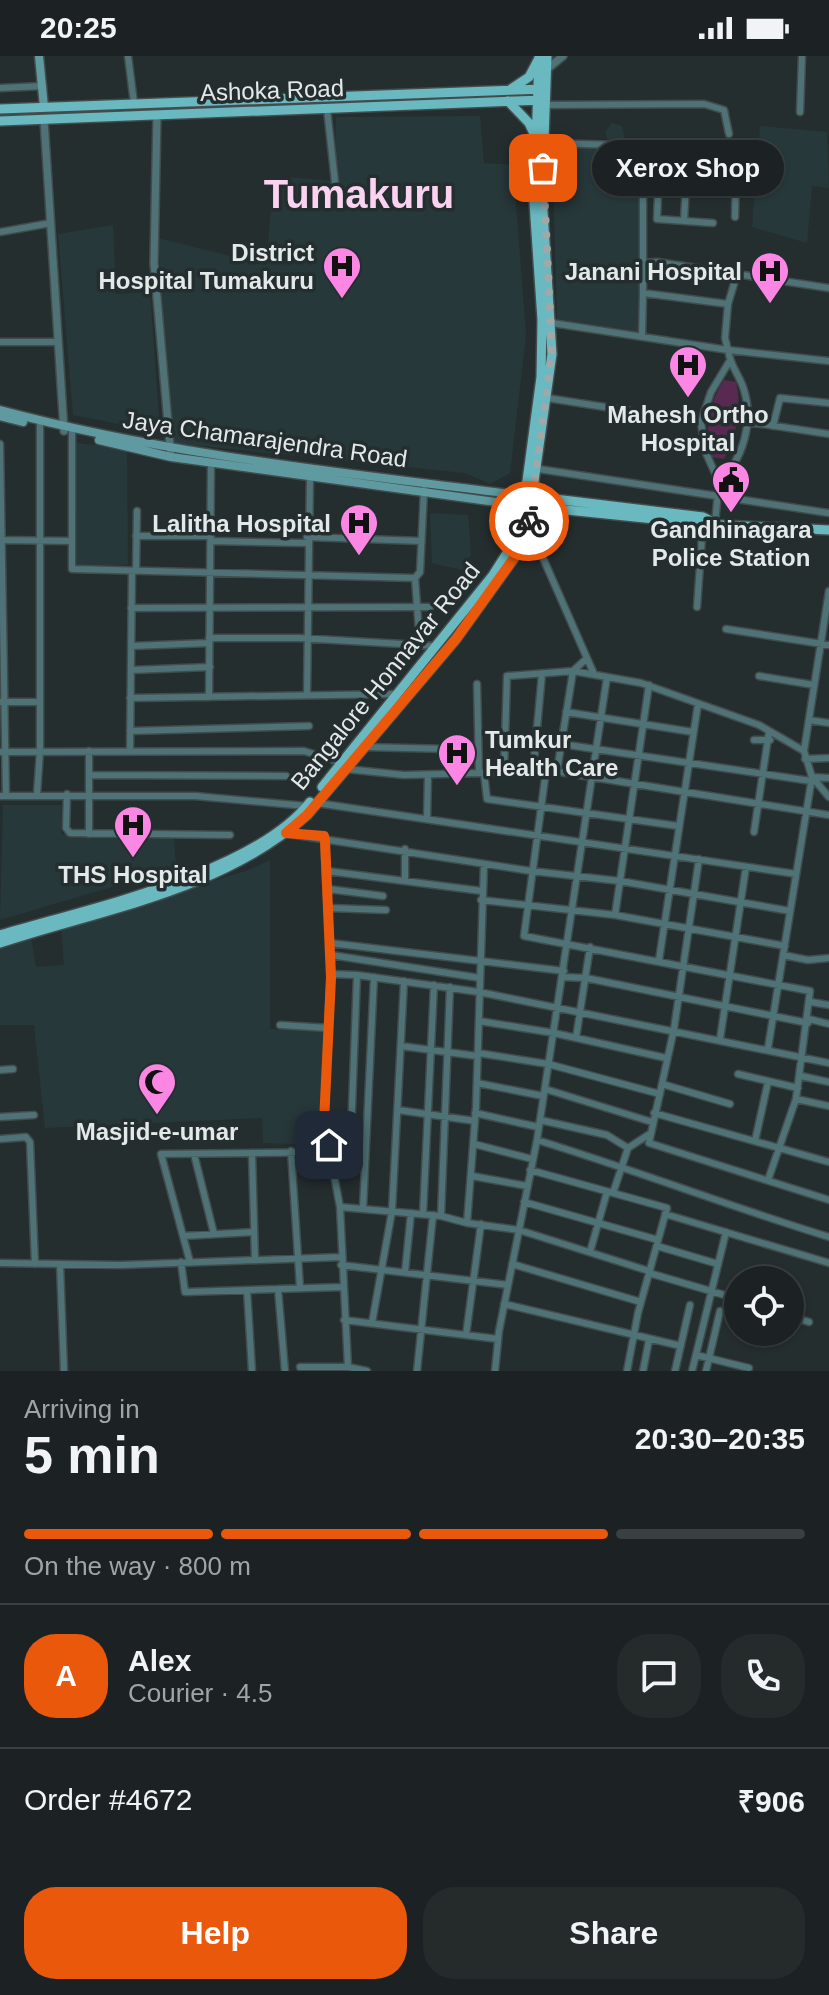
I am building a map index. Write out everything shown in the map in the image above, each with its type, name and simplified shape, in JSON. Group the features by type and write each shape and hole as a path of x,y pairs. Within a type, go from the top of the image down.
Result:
{"main road":[{"path":"39,56 44,107"},
{"path":"539,56 542,98"},
{"path":"534,468 547,398 552,323 542,195 542,143 508,96 529,77 539,56"},
{"path":"542,98 547,56"},
{"name":"Ashoka Road","path":"0,121 327,109 508,96"},
{"name":"Ashoka Road","path":"0,109 134,103 508,96 542,98"},
{"name":"Bangalore Honnavar Road","path":"0,935 35,928 180,880 280,832 312,805 393,708 400,694 507,553 529,501 534,468 542,351 534,203 542,143 542,98"},
{"name":"Jaya Chamarajendra Road","path":"0,410 39,423"},
{"name":"Jaya Chamarajendra Road","path":"0,416 211,462 423,492 529,501"},
{"name":"Jaya Chamarajendra Road","path":"171,453 424,482 529,501"},
{"path":"344,766 364,747 393,708 456,639 492,590 514,558 528,524 529,501 715,523 829,530"},
{"path":"0,943 35,928"}],"street":[{"path":"128,56 134,103"},
{"path":"547,69 563,56"},
{"path":"800,112 802,56"},
{"path":"0,88 43,86"},
{"path":"542,98 704,104 724,110 729,134"},
{"path":"327,109 336,191"},
{"path":"157,114 154,263 171,453"},
{"path":"44,120 58,342 68,430 72,569 415,578"},
{"path":"542,143 723,148"},
{"path":"660,146 657,219 713,223"},
{"path":"642,337 643,170 659,160 753,176"},
{"path":"684,221 687,165"},
{"path":"735,217 736,173"},
{"path":"0,232 51,223"},
{"path":"643,263 657,262 829,288"},
{"path":"715,523 719,482 741,450 748,422 744,389 729,362 725,338 728,304 737,274"},
{"path":"643,293 728,304"},
{"path":"552,323 728,350 829,361"},
{"path":"0,342 58,342"},
{"path":"719,482 705,451 701,422 711,392 729,362"},
{"path":"547,398 701,422"},
{"path":"773,426 780,398 829,403"},
{"path":"748,422 829,434"},
{"path":"37,794 40,751 39,423"},
{"path":"0,444 3,796 195,796 312,805 796,874"},
{"path":"209,697 211,462"},
{"path":"534,468 829,513"},
{"path":"307,694 305,640 310,477"},
{"path":"420,646 415,578 420,572 424,482"},
{"path":"130,751 131,608 137,511"},
{"path":"697,607 703,521"},
{"path":"528,524 594,674"},
{"path":"136,536 421,541"},
{"path":"1,540 72,541"},
{"path":"827,793 812,779 804,751 814,685 825,644 829,595"},
{"path":"131,608 307,610 430,607"},
{"path":"726,629 825,644"},
{"path":"131,646 305,640 439,646"},
{"path":"557,771 573,671 586,659"},
{"path":"131,670 210,667"},
{"path":"504,772 507,676 573,671 649,685 759,725 772,734 795,742 804,751"},
{"path":"533,771 542,674"},
{"path":"759,676 814,685"},
{"path":"495,1371 504,1304 537,1140 607,677"},
{"path":"477,684 482,773 487,799 678,826"},
{"path":"615,915 649,685"},
{"path":"130,698 400,694"},
{"path":"2,702 40,702"},
{"path":"659,960 698,704"},
{"path":"566,712 693,732"},
{"path":"809,720 829,723"},
{"path":"130,731 309,726"},
{"path":"754,832 768,741 772,734"},
{"path":"754,740 768,741"},
{"path":"561,744 764,773 829,778"},
{"path":"364,747 449,749"},
{"path":"89,751 89,834"},
{"path":"3,752 304,751 344,766 428,775 557,771 829,815"},
{"path":"805,759 829,758"},
{"path":"546,771 524,936 568,942 810,991 811,1002 796,1099 768,1180"},
{"path":"89,775 286,776"},
{"path":"427,819 428,775"},
{"path":"768,1048 812,779"},
{"path":"67,794 67,831 89,834 230,835"},
{"path":"280,832 324,836 531,871 669,888 790,911"},
{"path":"324,836 331,955 324,1122 340,1207 348,1367"},
{"path":"405,849 405,881"},
{"path":"699,859 674,1029 648,1135 651,1146 829,1200"},
{"path":"467,1223 477,1083 484,864"},
{"path":"720,1039 743,904 746,867"},
{"path":"327,871 482,891"},
{"path":"328,889 383,896"},
{"path":"481,900 615,915 785,946"},
{"path":"329,908 386,910"},
{"path":"330,943 480,959 773,1017 829,1024"},
{"path":"576,1038 590,947"},
{"path":"331,955 480,978"},
{"path":"783,955 808,960 829,958"},
{"path":"331,974 479,992 768,1048 829,1063"},
{"path":"351,1134 357,975"},
{"path":"363,1209 374,977"},
{"path":"372,1323 392,1211 404,981"},
{"path":"423,1214 434,985"},
{"path":"417,1371 427,1274 437,1216 445,1119 450,987"},
{"path":"811,1002 829,1005"},
{"path":"479,1021 554,1033 666,1058"},
{"path":"280,1025 329,1028"},
{"path":"401,1046 548,1064 660,1094"},
{"path":"0,1070 13,1069"},
{"path":"738,1074 798,1088"},
{"path":"801,1076 829,1082"},
{"path":"755,1141 768,1082"},
{"path":"477,1083 544,1093 652,1122"},
{"path":"662,1084 730,1104"},
{"path":"796,1099 829,1106"},
{"path":"398,1110 445,1119 475,1117 607,1135 628,1148"},
{"path":"654,1113 829,1162"},
{"path":"0,1117 34,1115"},
{"path":"590,1252 598,1223 628,1148 648,1135"},
{"path":"0,1139 26,1137 30,1142 35,1264"},
{"path":"537,1140 621,1166 707,1200 829,1237"},
{"path":"474,1144 532,1159"},
{"path":"190,1262 161,1154 343,1152 349,1146"},
{"path":"291,1151 300,1288"},
{"path":"252,1153 255,1259"},
{"path":"194,1154 214,1234"},
{"path":"530,1170 667,1208 641,1302 627,1371"},
{"path":"472,1176 527,1186"},
{"path":"524,1202 598,1223 718,1264"},
{"path":"340,1207 423,1214 519,1230 724,1294"},
{"path":"405,1272 411,1213"},
{"path":"665,1214 829,1263"},
{"path":"466,1335 481,1224"},
{"path":"183,1236 254,1232"},
{"path":"692,1371 726,1232"},
{"path":"0,1263 341,1257"},
{"path":"181,1262 185,1292 342,1287"},
{"path":"60,1264 64,1371"},
{"path":"512,1264 641,1302"},
{"path":"341,1265 508,1285"},
{"path":"278,1289 285,1371"},
{"path":"247,1290 252,1371"},
{"path":"504,1304 681,1346"},
{"path":"675,1371 690,1305"},
{"path":"706,1371 720,1311"},
{"path":"344,1320 498,1339"},
{"path":"804,1320 809,1322"},
{"path":"643,1371 649,1340"},
{"path":"696,1355 749,1368"},
{"path":"300,1367 348,1367 367,1371"}],"shaded area":[{"name":"District Hospital Tumakuru","path":"480,116 484,163 513,165 526,335 510,473 490,484 465,473 172,443 158,238 266,265 274,176 334,181 336,117"},
{"path":"611,123 622,126 625,139 622,142 638,145 642,270 639,332 557,319 552,144 609,143 605,133"},
{"path":"760,126 827,132 829,188 812,186 807,243 752,227"},
{"path":"113,225 116,294 150,292 160,432 73,415 58,234"},
{"path":"724,380 736,382 738,412 735,431 724,459 712,457 708,427 714,399"},
{"path":"76,443 127,448 128,565 77,566"},
{"path":"430,513 468,515 471,554 462,570 432,563"},
{"path":"367,519 376,528 367,537 358,528"},
{"path":"3,805 62,805 61,834 174,837 176,868 0,920"},
{"path":"270,860 270,1029 324,1031 319,1130 323,1145 263,1143 262,1118 45,1128 34,1025 0,1025 0,947 31,937 36,967 64,965 61,926 246,871"}],"way so far":[{"path":"529,521 552,354 543,168"}],"place":[{"name":"Xerox Shop","path":"543,168"},
{"name":"District Hospital Tumakuru","path":"342,300"},
{"name":"Janani Hospital","path":"770,305"},
{"name":"Mahesh Ortho Hospital","path":"688,399"},
{"name":"Gandhinagara Police Station","path":"731,514"},
{"name":"Lalitha Hospital","path":"359,557"},
{"name":"Tumkur Health Care","path":"457,787"},
{"name":"THS Hospital","path":"133,859"},
{"name":"Masjid-e-umar","path":"157,1116"}],"district":[{"name":"Tumakuru","path":"359,194"}],"route":[{"path":"329,1145 324,1122 331,966 325,840 324,836 286,833 307,815 456,639 514,558 529,521"}]}
